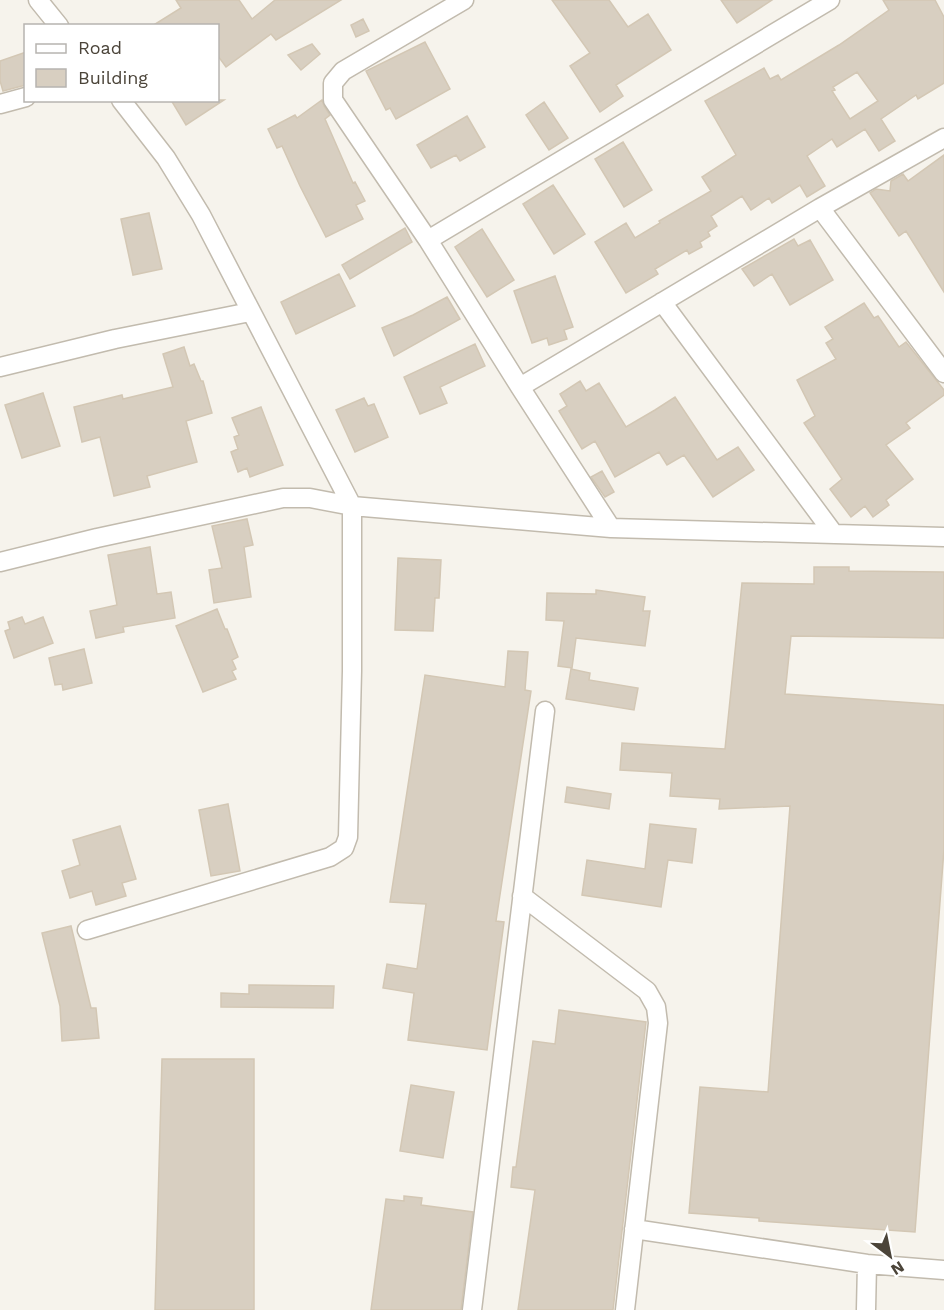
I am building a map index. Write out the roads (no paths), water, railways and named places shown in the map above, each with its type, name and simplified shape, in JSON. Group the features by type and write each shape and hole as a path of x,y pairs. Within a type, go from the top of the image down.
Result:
{"street":[{"path":"38,0 57,24"},
{"path":"464,0 343,70 333,84 333,100 428,240 611,528"},
{"path":"428,240 830,0"},
{"path":"0,104 24,98"},
{"path":"87,930 330,857 344,848 348,837 352,671 352,506 201,215 166,158 123,102"},
{"path":"520,387 820,208 944,138"},
{"path":"820,208 944,373"},
{"path":"662,302 834,534"},
{"path":"0,367 115,339 250,312"},
{"path":"0,561 283,498 310,498 352,506 611,528 944,537"},
{"path":"472,1310 545,711"},
{"path":"522,896 647,991 656,1007 658,1023 625,1310"},
{"path":"634,1229 867,1264 944,1270"},
{"path":"866,1310 867,1264"}]}
